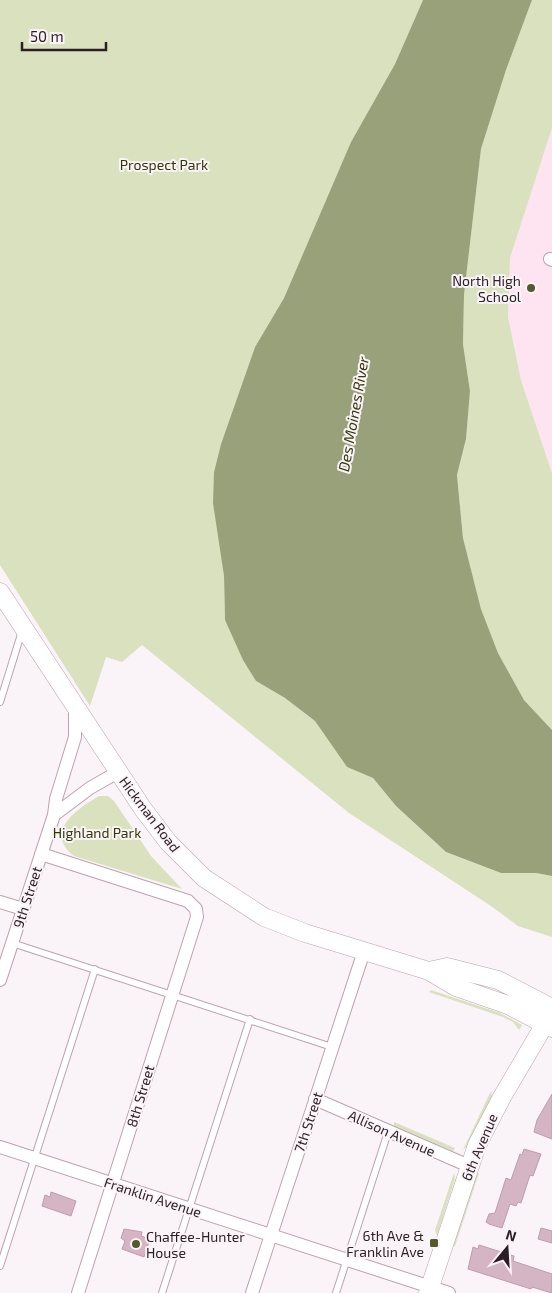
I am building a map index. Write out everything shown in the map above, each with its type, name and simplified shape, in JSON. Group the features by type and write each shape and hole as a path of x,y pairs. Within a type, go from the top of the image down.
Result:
{"main road":[{"name":"Hickman Road","path":"0,592 118,772 168,842 204,878 264,917 287,927 429,971 456,987 550,1021"},
{"name":"Hickman Road","path":"429,971 447,967 498,980 552,1008"},
{"name":"6th Avenue","path":"429,1290 469,1166 487,1122 550,1021"}],"street":[{"name":"9th Street","path":"0,980 54,815 56,799 75,737 75,707"},
{"path":"54,815 90,788 118,772"},
{"name":"8th Street","path":"41,854 188,901 196,909 196,917 78,1293"},
{"path":"0,902 23,909"},
{"name":"7th Street","path":"252,1293 364,951"},
{"name":"Allison Avenue","path":"315,1099 469,1166"},
{"name":"Franklin Avenue","path":"0,1147 429,1290 449,1293"}],"lane":[{"path":"0,702 23,627"},
{"path":"12,943 332,1047"},
{"path":"0,1266 95,969"},
{"path":"162,1293 250,1019"},
{"path":"336,1293 388,1132"}],"shaded area":[{"name":"North High School","path":"552,128 552,473 521,380 508,317 510,258"}],"green space":[{"name":"Prospect Park","path":"0,0 423,0 395,64 351,142 284,298 255,347 221,444 214,472 224,576 225,620 256,681 285,698 315,721 347,767 373,778 396,806 446,852 501,873 536,873 552,876 552,937 518,926 491,906 349,813 142,645 122,662 106,657 90,706 0,565"},
{"path":"532,0 552,0 552,128 510,258 508,317 521,380 552,473 552,730 524,700 498,653 481,609 463,538 457,475 466,439 470,391 463,344 464,295 481,149 506,70"},
{"name":"Highland Park","path":"99,796 108,796 114,801 151,856 182,889 74,856 65,847 62,830 67,822 81,807"},
{"path":"431,990 500,1013 522,1025 519,1030 513,1022 503,1017 429,992"},
{"path":"491,1091 492,1096 468,1145 463,1150"},
{"path":"394,1122 455,1148 453,1151 394,1126"},
{"path":"454,1173 455,1179 437,1235 435,1230"},
{"path":"479,1173 455,1246 451,1247 475,1174"}],"water":[{"name":"Des Moines River","path":"423,0 532,0 506,70 481,149 464,295 463,344 470,391 466,439 457,475 463,538 481,609 498,653 524,700 552,730 552,876 536,873 501,873 446,852 396,806 373,778 347,767 315,721 285,698 256,681 243,660 225,620 224,576 213,503 214,472 221,444 255,347 284,298 351,142 395,64"}],"building":[{"path":"552,1094 552,1139 534,1132 537,1120"},
{"path":"524,1149 541,1154 533,1176 530,1175 521,1203 518,1202 516,1206 510,1204 502,1228 489,1224 486,1222 489,1214 495,1213 506,1178 511,1180 520,1154 522,1155"},
{"path":"51,1192 76,1201 71,1216 42,1206 45,1195 50,1197"},
{"path":"541,1228 552,1231 552,1243 538,1239"},
{"name":"Chaffee-Hunter House","path":"124,1229 142,1232 141,1236 150,1239 144,1257 122,1249 125,1241 121,1238"},
{"path":"479,1245 514,1256 513,1261 552,1274 552,1293 532,1287 531,1289 468,1269 473,1247 478,1249"}],"place":[{"name":"North High School","path":"531,288"},
{"name":"6th Ave & Franklin Ave","path":"434,1243"},
{"name":"Chaffee-Hunter House","path":"136,1244"}]}
